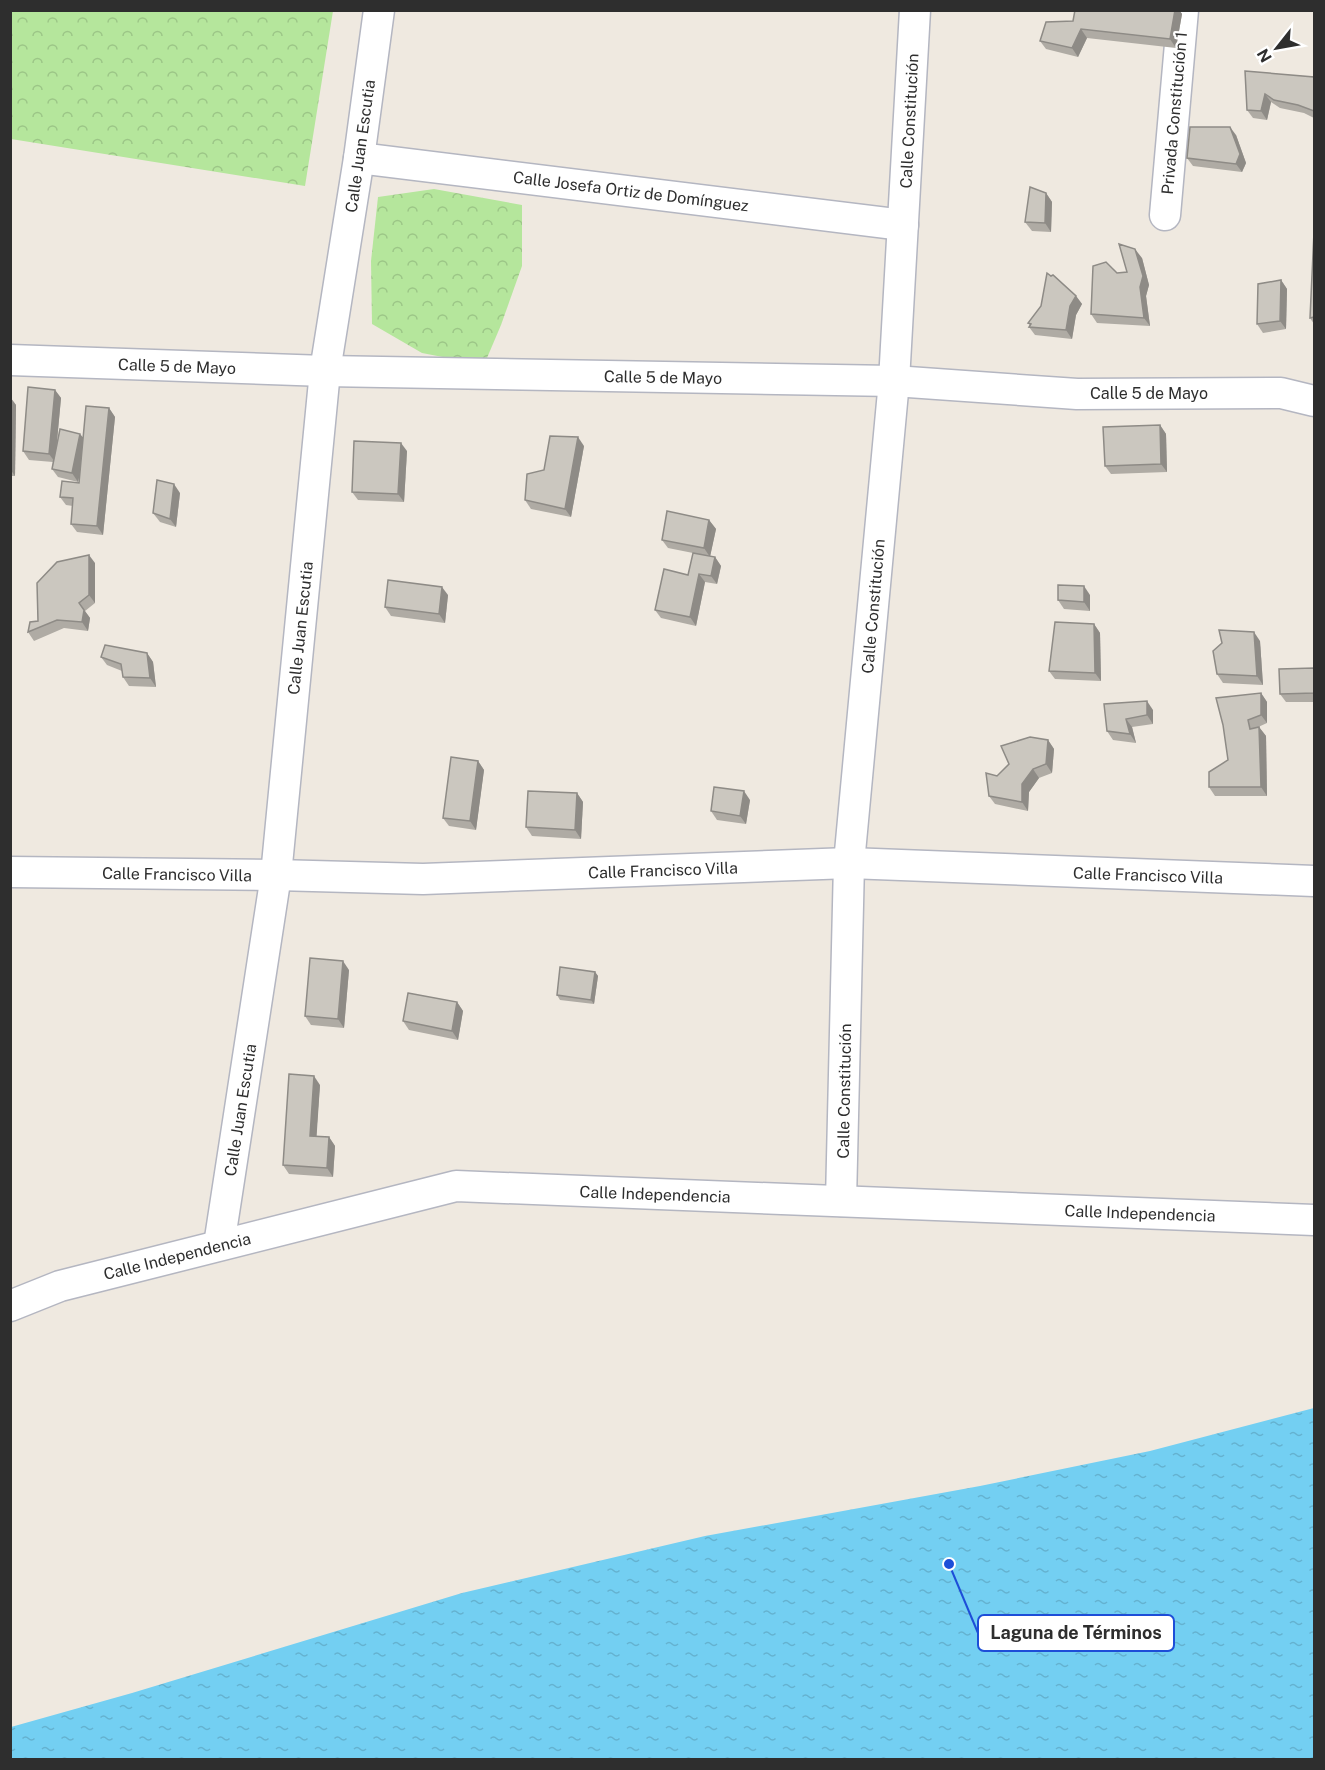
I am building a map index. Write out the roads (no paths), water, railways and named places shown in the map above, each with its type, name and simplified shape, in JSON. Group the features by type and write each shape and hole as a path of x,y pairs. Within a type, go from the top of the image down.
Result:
{"street":[{"name":"Calle Juan Escutia","path":"219,1245 276,874 326,371 379,10"},
{"name":"Calle Constitución","path":"842,1201 849,863 894,381 915,10"},
{"name":"Privada Constitución 1","path":"1165,215 1183,10"},
{"name":"Calle Josefa Ortiz de Domínguez","path":"359,158 903,225"},
{"name":"Calle 5 de Mayo","path":"10,360 326,371 894,381 1077,394 1281,393 1314,401"},
{"name":"Calle Francisco Villa","path":"10,872 276,874 423,879 849,863 1314,882"},
{"name":"Calle Independencia","path":"10,1306 60,1286 456,1186 1314,1220"}],"water":[{"path":"1314,1408 1314,1759 11,1759 11,1727 132,1693 462,1593 705,1536 980,1486 1150,1451"}],"place":[{"name":"Laguna de Términos","path":"949,1564"}]}
